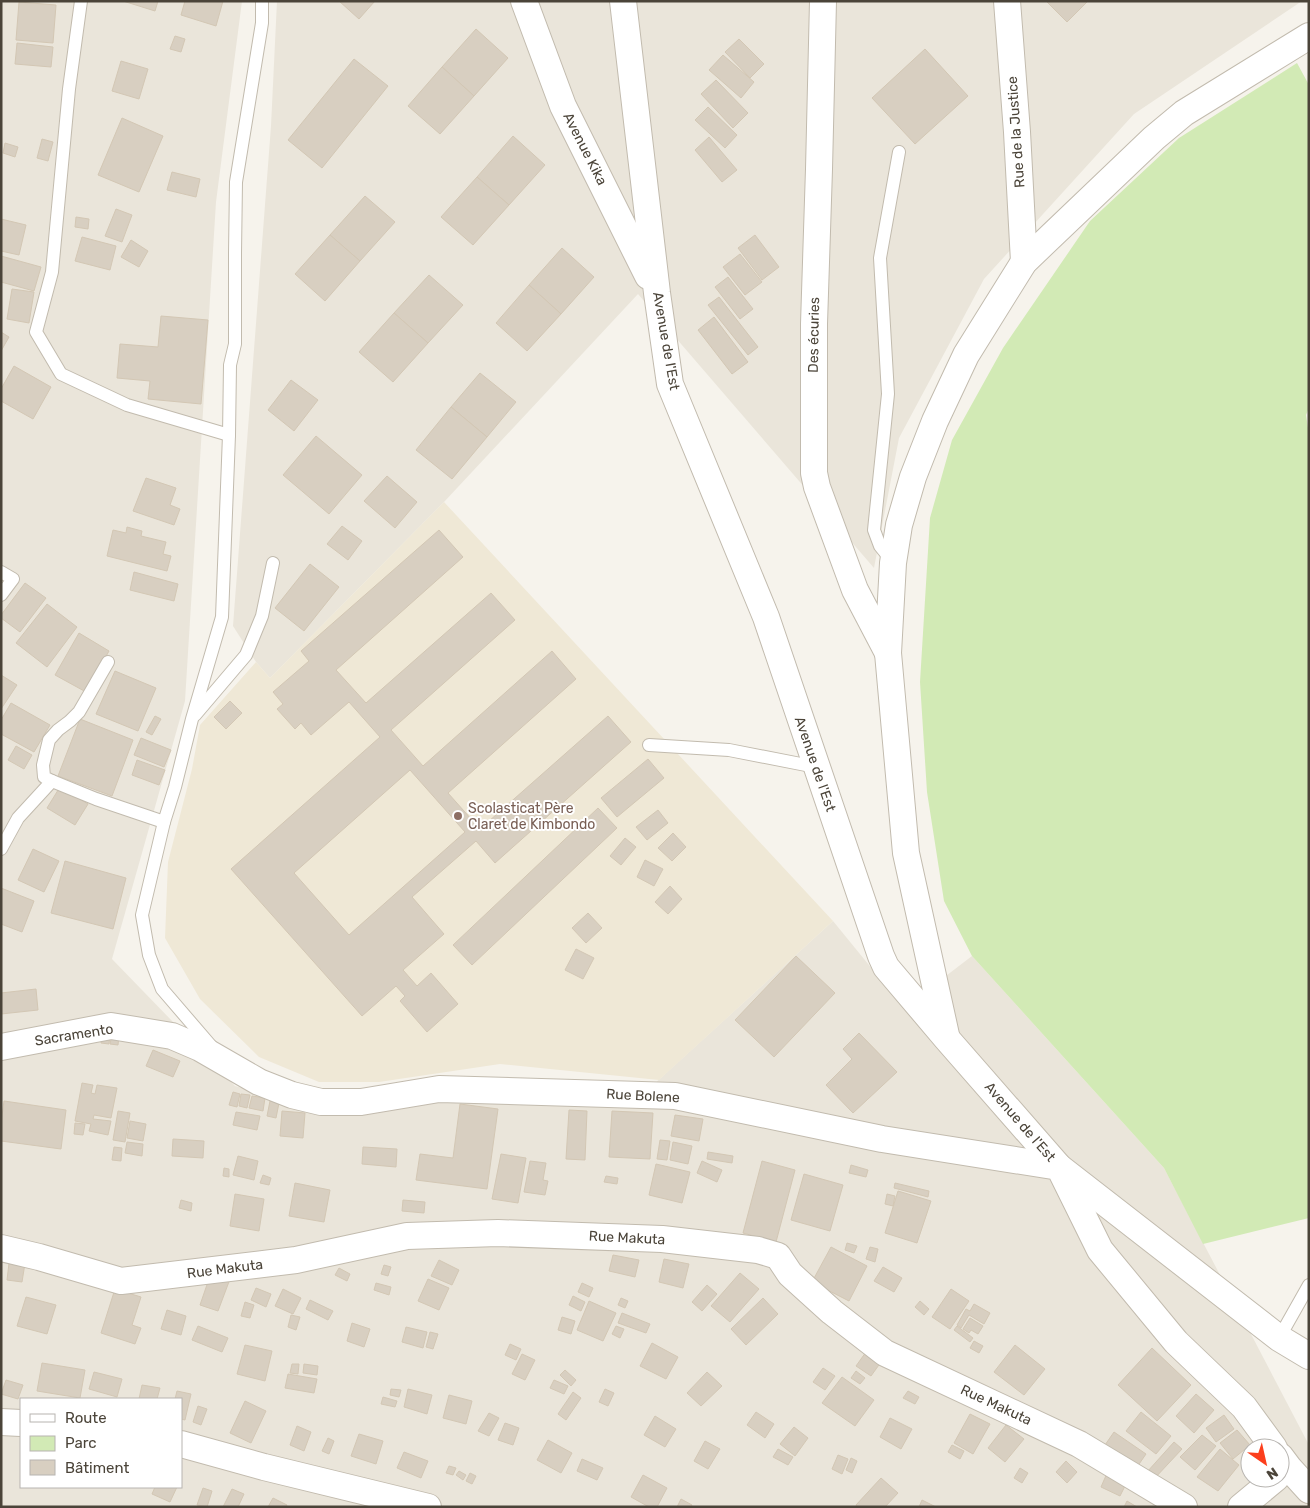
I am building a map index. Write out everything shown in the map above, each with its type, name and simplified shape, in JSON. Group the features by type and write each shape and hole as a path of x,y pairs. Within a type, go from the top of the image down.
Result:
{"street":[{"name":"Avenue Kika","path":"524,1 563,106 657,293"},
{"name":"Avenue de l'Est","path":"623,1 657,293 670,384 766,617 886,967 947,1040 1059,1167 1279,1338 1309,1356"},
{"name":"Des écuries","path":"822,1 814,324 814,473 817,487 855,590 888,653"},
{"name":"Rue de la Justice","path":"1007,1 1024,262"},
{"path":"947,1040 906,853 888,653 893,563 899,525 913,477 935,421 966,355 1024,262 1154,138 1184,113 1309,36"},
{"name":"Sacramento","path":"1,1047 112,1026 172,1036 200,1048 228,1066"},
{"name":"Rue Bolene","path":"228,1066 259,1082 292,1095 321,1102 361,1102 439,1089 675,1096 882,1139 1059,1167"},
{"path":"1059,1167 1100,1250 1176,1342 1244,1407 1263,1438"},
{"name":"Rue Makuta","path":"1,1248 39,1257 121,1282 296,1260 407,1236 498,1233 662,1240 758,1250 778,1256 790,1274 885,1353 1079,1444 1184,1507"},
{"path":"1,1422 20,1423"},
{"path":"182,1444 264,1467 428,1507"},
{"path":"1290,1474 1309,1490"},
{"path":"1241,1507 1259,1488"}],"lane":[{"path":"81,1 69,89 52,272 36,332 61,374 127,404 229,435"},
{"path":"228,1066 162,990 148,955 142,915 164,822 222,617 230,365 235,344 236,182 262,23 262,1"},
{"path":"893,563 880,546 874,530 888,394 880,258 899,152"},
{"path":"192,719 246,656 262,616 273,563"},
{"path":"1,572 13,579 1,595"},
{"path":"108,662 79,712 49,740 43,766 44,776 96,799 164,822"},
{"path":"649,745 729,750 816,767"},
{"path":"1,849 18,818 52,781"},
{"path":"1279,1338 1309,1285"}],"shaded area":[{"path":"1,1 242,1 216,202 185,701 112,959 235,1086 319,1109 435,1101 630,1106 833,921 904,1008 972,956 1164,1168 1309,1445 1309,1507 1,1507"},
{"path":"277,1 1302,1 1134,114 984,279 899,438 874,568 638,294 444,502 270,678 256,662 233,626 271,126"},
{"name":"Scolasticat Père Claret de Kimbondo","path":"444,502 833,921 659,1080 500,1064 379,1082 319,1082 259,1057 200,999 165,938 168,862 192,769 200,725 256,662 270,678"}],"green space":[{"path":"1297,63 1309,85 1309,408 1306,415 1309,434 1309,1218 1203,1244 1164,1168 972,956 944,901 927,792 920,682 930,518 952,440 1003,348 1090,221 1179,138"}],"building":[{"path":"123,1 158,1 155,11"},
{"path":"185,1 223,1 216,26 181,15"},
{"path":"339,1 375,1 359,19"},
{"path":"1046,1 1088,1 1067,22"},
{"path":"19,2 56,5 53,43 16,40"},
{"path":"476,29 508,58 474,96 442,67"},
{"path":"175,36 185,39 181,52 170,49"},
{"path":"739,39 764,64 750,78 725,52"},
{"path":"17,43 53,47 51,67 15,64"},
{"path":"925,49 968,96 915,144 872,98"},
{"path":"723,55 754,82 741,98 709,70"},
{"path":"354,59 388,86 322,168 288,140"},
{"path":"121,61 148,69 139,99 112,91"},
{"path":"442,67 474,96 440,134 408,106"},
{"path":"716,80 748,113 733,128 701,94"},
{"path":"708,107 737,135 725,148 695,120"},
{"path":"122,118 163,136 139,192 98,175"},
{"path":"513,136 545,165 509,205 477,177"},
{"path":"709,137 737,170 722,182 695,150"},
{"path":"42,139 53,142 48,161 37,158"},
{"path":"5,143 18,147 15,157 3,153"},
{"path":"172,172 200,179 196,197 167,190"},
{"path":"477,177 509,205 473,245 441,217"},
{"path":"365,196 395,222 360,261 330,235"},
{"path":"116,209 132,215 122,242 105,236"},
{"path":"76,217 89,219 88,229 75,227"},
{"path":"1,219 26,225 19,255 1,251"},
{"path":"330,235 360,261 325,301 295,274"},
{"path":"755,235 779,267 762,280 738,248"},
{"path":"82,237 116,246 110,270 75,261"},
{"path":"131,240 148,251 139,267 121,257"},
{"path":"562,248 594,277 561,314 529,285"},
{"path":"740,254 762,282 745,295 723,267"},
{"path":"1,256 41,267 34,291 1,282"},
{"path":"429,275 463,305 428,343 394,313"},
{"path":"728,277 753,309 740,319 715,287"},
{"path":"529,285 561,314 527,351 496,323"},
{"path":"12,289 34,292 29,323 7,319"},
{"path":"719,297 758,347 748,355 708,305"},
{"path":"394,313 428,343 393,382 359,352"},
{"path":"161,316 208,320 201,404 148,399 150,381 117,378 120,344 158,347"},
{"path":"714,317 748,362 732,374 698,330"},
{"path":"1,332 9,337 1,351"},
{"path":"14,366 51,387 33,419 1,401 1,389"},
{"path":"480,373 516,402 487,437 451,407"},
{"path":"291,380 318,400 294,431 268,410"},
{"path":"451,407 487,437 452,479 416,450"},
{"path":"316,436 362,475 329,514 283,475"},
{"path":"387,476 417,502 395,528 364,501"},
{"path":"146,478 176,488 170,505 180,509 174,525 133,511"},
{"path":"342,526 362,541 348,560 327,544"},
{"path":"127,527 142,531 141,536 166,542 163,554 171,556 167,571 107,556 113,530 126,533"},
{"path":"439,530 463,557 336,670 366,703 491,593 515,620 391,730 423,766 552,651 576,679 448,793 480,829 608,716 631,742 495,863 476,841 412,897 444,934 403,970 417,986 431,973 458,1004 427,1032 400,1001 405,996 396,986 362,1016 231,869 380,737 349,702 311,735 301,723 295,729 277,709 283,704 273,692 309,661 301,651","holes":["410,770 465,832 349,935 294,873"]},
{"path":"310,564 339,587 304,631 275,608"},
{"path":"134,572 178,584 174,601 130,590"},
{"path":"25,583 46,598 20,632 1,618 1,615"},
{"path":"47,604 77,627 47,667 16,643"},
{"path":"79,633 109,651 86,692 55,675"},
{"path":"115,671 156,688 138,731 96,714"},
{"path":"1,675 17,685 1,709"},
{"path":"230,701 242,713 226,729 214,717"},
{"path":"11,703 50,725 34,752 1,734 1,720"},
{"path":"155,716 161,719 152,735 146,732"},
{"path":"80,719 133,740 112,796 58,776"},
{"path":"141,738 171,750 164,767 134,755"},
{"path":"16,746 32,755 24,769 8,760"},
{"path":"648,759 664,778 617,817 601,798"},
{"path":"137,760 165,770 159,785 132,775"},
{"path":"60,787 88,804 75,825 47,808"},
{"path":"598,808 617,828 472,965 453,945"},
{"path":"658,810 668,823 647,840 636,827"},
{"path":"673,833 686,847 672,861 658,848"},
{"path":"625,838 636,847 621,865 610,856"},
{"path":"33,849 59,861 44,892 18,880"},
{"path":"645,860 663,869 654,886 637,877"},
{"path":"65,861 126,878 113,929 51,913"},
{"path":"670,886 682,899 668,914 655,902"},
{"path":"1,888 34,901 22,932 1,924"},
{"path":"588,913 602,928 586,943 572,928"},
{"path":"576,949 594,958 583,979 565,970"},
{"path":"796,956 835,993 774,1057 735,1020"},
{"path":"36,989 38,1010 1,1014 1,993"},
{"path":"859,1033 897,1072 853,1113 826,1085 852,1059 843,1049"},
{"path":"102,1035 110,1035 109,1044 101,1043"},
{"path":"112,1035 119,1035 118,1045 110,1044"},
{"path":"153,1050 180,1061 173,1077 146,1066"},
{"path":"82,1083 93,1085 91,1093 95,1094 97,1085 117,1088 111,1118 94,1115 93,1119 111,1121 108,1135 89,1131 91,1124 75,1121"},
{"path":"233,1092 240,1094 237,1107 229,1105"},
{"path":"241,1094 250,1095 247,1108 239,1106"},
{"path":"252,1096 265,1098 263,1111 249,1108"},
{"path":"4,1101 66,1110 61,1149 1,1141"},
{"path":"270,1101 279,1103 276,1118 267,1116"},
{"path":"460,1104 498,1109 487,1189 416,1180 420,1154 453,1158"},
{"path":"569,1110 587,1111 585,1160 566,1159"},
{"path":"118,1111 130,1113 125,1142 113,1140"},
{"path":"282,1111 305,1113 303,1138 280,1136"},
{"path":"612,1111 653,1113 650,1159 609,1157"},
{"path":"236,1112 260,1116 257,1130 233,1125"},
{"path":"675,1115 703,1119 699,1141 671,1136"},
{"path":"130,1121 146,1124 143,1141 127,1138"},
{"path":"75,1123 85,1124 83,1135 74,1134"},
{"path":"173,1139 204,1141 203,1158 172,1156"},
{"path":"660,1140 670,1141 667,1160 657,1159"},
{"path":"127,1142 143,1144 142,1156 125,1153"},
{"path":"673,1142 692,1146 688,1164 670,1160"},
{"path":"114,1147 122,1148 121,1161 112,1160"},
{"path":"363,1147 397,1149 396,1167 362,1164"},
{"path":"708,1152 733,1156 732,1163 707,1159"},
{"path":"501,1154 526,1158 518,1203 492,1199"},
{"path":"238,1156 258,1161 254,1180 233,1175"},
{"path":"530,1161 546,1163 543,1180 548,1181 545,1195 524,1192"},
{"path":"702,1161 722,1170 717,1182 697,1173"},
{"path":"762,1161 795,1170 776,1242 743,1233"},
{"path":"656,1164 690,1172 682,1203 649,1195"},
{"path":"851,1165 868,1170 866,1177 849,1173"},
{"path":"224,1168 229,1169 229,1177 223,1176"},
{"path":"804,1174 843,1185 830,1231 791,1220"},
{"path":"263,1175 271,1178 269,1185 260,1183"},
{"path":"606,1176 618,1178 617,1184 604,1182"},
{"path":"295,1183 330,1190 324,1222 289,1216"},
{"path":"895,1183 929,1191 928,1197 894,1188"},
{"path":"898,1191 931,1201 917,1243 885,1233"},
{"path":"235,1194 264,1199 259,1231 230,1226"},
{"path":"887,1194 895,1196 893,1206 885,1204"},
{"path":"181,1200 192,1203 191,1211 179,1208"},
{"path":"403,1200 425,1202 424,1213 402,1211"},
{"path":"847,1243 857,1246 854,1253 845,1250"},
{"path":"831,1247 867,1266 849,1301 812,1282"},
{"path":"870,1247 878,1249 875,1262 866,1259"},
{"path":"10,1255 26,1257 22,1282 7,1280"},
{"path":"613,1255 639,1260 635,1277 609,1271"},
{"path":"664,1259 689,1264 683,1288 659,1282"},
{"path":"439,1260 459,1270 452,1285 431,1276"},
{"path":"384,1265 391,1267 388,1276 381,1274"},
{"path":"883,1267 902,1278 894,1292 874,1281"},
{"path":"339,1268 350,1274 347,1281 335,1275"},
{"path":"211,1273 230,1279 218,1311 200,1305"},
{"path":"740,1273 759,1289 730,1322 711,1306"},
{"path":"428,1279 449,1288 439,1310 418,1301"},
{"path":"376,1283 391,1287 389,1295 374,1290"},
{"path":"582,1283 593,1288 589,1297 578,1292"},
{"path":"707,1285 717,1294 702,1311 692,1302"},
{"path":"256,1288 271,1294 266,1307 251,1300"},
{"path":"115,1289 141,1297 132,1325 141,1328 135,1344 101,1333"},
{"path":"283,1289 301,1298 293,1314 275,1306"},
{"path":"951,1289 969,1301 950,1329 932,1317"},
{"path":"573,1296 585,1302 581,1311 569,1305"},
{"path":"26,1297 56,1305 47,1334 17,1326"},
{"path":"621,1298 628,1301 625,1308 618,1305"},
{"path":"763,1298 778,1314 746,1345 731,1329"},
{"path":"310,1300 333,1311 328,1320 306,1309"},
{"path":"589,1301 616,1313 603,1341 577,1330"},
{"path":"920,1301 929,1309 924,1315 915,1307"},
{"path":"245,1302 254,1305 250,1318 241,1316"},
{"path":"974,1304 990,1313 984,1324 969,1315 961,1328 957,1325 966,1309 970,1311"},
{"path":"167,1310 186,1316 181,1335 161,1329"},
{"path":"622,1313 650,1324 646,1333 618,1323"},
{"path":"291,1315 300,1317 296,1330 288,1327"},
{"path":"562,1317 575,1321 571,1334 558,1330"},
{"path":"970,1318 983,1326 978,1334 971,1330 969,1333 963,1329"},
{"path":"352,1323 370,1329 364,1347 347,1341"},
{"path":"198,1326 228,1338 222,1352 192,1340"},
{"path":"616,1326 624,1329 620,1338 612,1334"},
{"path":"957,1326 973,1338 970,1342 954,1330"},
{"path":"406,1327 427,1332 423,1348 402,1342"},
{"path":"430,1332 438,1334 433,1349 426,1347"},
{"path":"974,1341 983,1346 979,1353 970,1348"},
{"path":"652,1343 678,1357 666,1379 640,1366"},
{"path":"510,1344 521,1349 516,1360 505,1355"},
{"path":"245,1345 272,1351 265,1381 237,1374"},
{"path":"1015,1345 1045,1369 1024,1395 994,1372"},
{"path":"1152,1348 1191,1385 1157,1421 1118,1385"},
{"path":"866,1352 881,1362 871,1376 856,1366"},
{"path":"522,1354 535,1360 525,1380 512,1374"},
{"path":"42,1363 85,1370 80,1398 37,1391"},
{"path":"292,1364 299,1364 298,1374 290,1373"},
{"path":"304,1364 318,1366 317,1375 303,1373"},
{"path":"823,1368 835,1376 825,1390 813,1382"},
{"path":"565,1370 576,1380 571,1386 560,1375"},
{"path":"856,1371 865,1378 860,1384 851,1378"},
{"path":"94,1372 122,1379 117,1397 89,1389"},
{"path":"707,1372 722,1386 701,1406 687,1393"},
{"path":"288,1374 317,1379 314,1393 285,1388"},
{"path":"842,1377 874,1400 855,1426 822,1403"},
{"path":"6,1380 23,1385 18,1399 1,1394"},
{"path":"554,1380 568,1386 564,1394 550,1388"},
{"path":"142,1385 160,1388 157,1398 139,1398"},
{"path":"391,1389 401,1390 399,1397 390,1395"},
{"path":"408,1389 432,1395 427,1414 404,1407"},
{"path":"605,1389 614,1393 608,1406 599,1402"},
{"path":"177,1391 191,1394 185,1420 182,1419 182,1398 175,1398"},
{"path":"908,1391 919,1397 915,1404 903,1398"},
{"path":"573,1392 581,1398 566,1420 558,1414"},
{"path":"1196,1394 1214,1410 1194,1433 1176,1416"},
{"path":"449,1395 472,1401 466,1424 443,1418"},
{"path":"383,1397 397,1401 395,1407 381,1404"},
{"path":"245,1401 266,1411 251,1443 230,1433"},
{"path":"198,1406 207,1409 201,1425 193,1422"},
{"path":"756,1412 774,1424 765,1438 747,1425"},
{"path":"1141,1412 1171,1436 1156,1454 1126,1431"},
{"path":"489,1413 499,1418 489,1436 478,1431"},
{"path":"970,1414 990,1424 973,1454 954,1443"},
{"path":"1224,1415 1234,1429 1216,1442 1206,1428"},
{"path":"655,1416 676,1429 665,1447 644,1435"},
{"path":"890,1418 912,1429 901,1449 880,1437"},
{"path":"505,1423 519,1428 513,1445 498,1440"},
{"path":"1006,1425 1024,1439 1005,1462 988,1448"},
{"path":"297,1426 311,1432 304,1451 290,1445"},
{"path":"794,1427 808,1438 795,1456 780,1444"},
{"path":"1237,1430 1244,1438 1240,1438 1240,1453 1233,1459 1220,1443"},
{"path":"1114,1432 1146,1454 1137,1467 1105,1445"},
{"path":"359,1434 383,1441 376,1464 351,1456"},
{"path":"1202,1435 1216,1446 1195,1470 1180,1457"},
{"path":"328,1438 334,1441 329,1454 322,1451"},
{"path":"548,1440 572,1453 561,1473 537,1460"},
{"path":"705,1441 720,1449 708,1469 694,1461"},
{"path":"1174,1442 1182,1449 1154,1479 1147,1472"},
{"path":"952,1445 964,1451 960,1459 948,1452"},
{"path":"778,1449 793,1457 788,1465 773,1457"},
{"path":"1220,1449 1239,1465 1218,1491 1197,1477"},
{"path":"404,1452 428,1461 421,1478 397,1468"},
{"path":"838,1455 848,1459 842,1474 832,1469"},
{"path":"851,1458 857,1461 852,1473 846,1470"},
{"path":"582,1459 603,1468 597,1480 577,1471"},
{"path":"1066,1461 1077,1472 1067,1483 1056,1472"},
{"path":"449,1466 456,1468 453,1475 446,1473"},
{"path":"1020,1468 1028,1473 1022,1483 1014,1478"},
{"path":"459,1471 466,1475 463,1480 456,1475"},
{"path":"1108,1471 1128,1480 1120,1496 1101,1487"},
{"path":"470,1473 476,1476 472,1484 466,1481"},
{"path":"643,1475 667,1488 657,1507 649,1507 631,1497"},
{"path":"881,1478 898,1493 885,1507 857,1507 856,1505"},
{"path":"155,1488 177,1488 170,1502 152,1494"},
{"path":"203,1488 212,1491 207,1507 197,1505"},
{"path":"232,1489 244,1494 238,1507 223,1507"},
{"path":"273,1498 287,1505 286,1507 268,1507"},
{"path":"681,1499 692,1505 691,1507 677,1507"},
{"path":"922,1500 936,1507 919,1507"},
{"path":"1127,1501 1137,1507 1124,1507"}],"place":[{"name":"Scolasticat Père Claret de Kimbondo","path":"458,816"}]}
